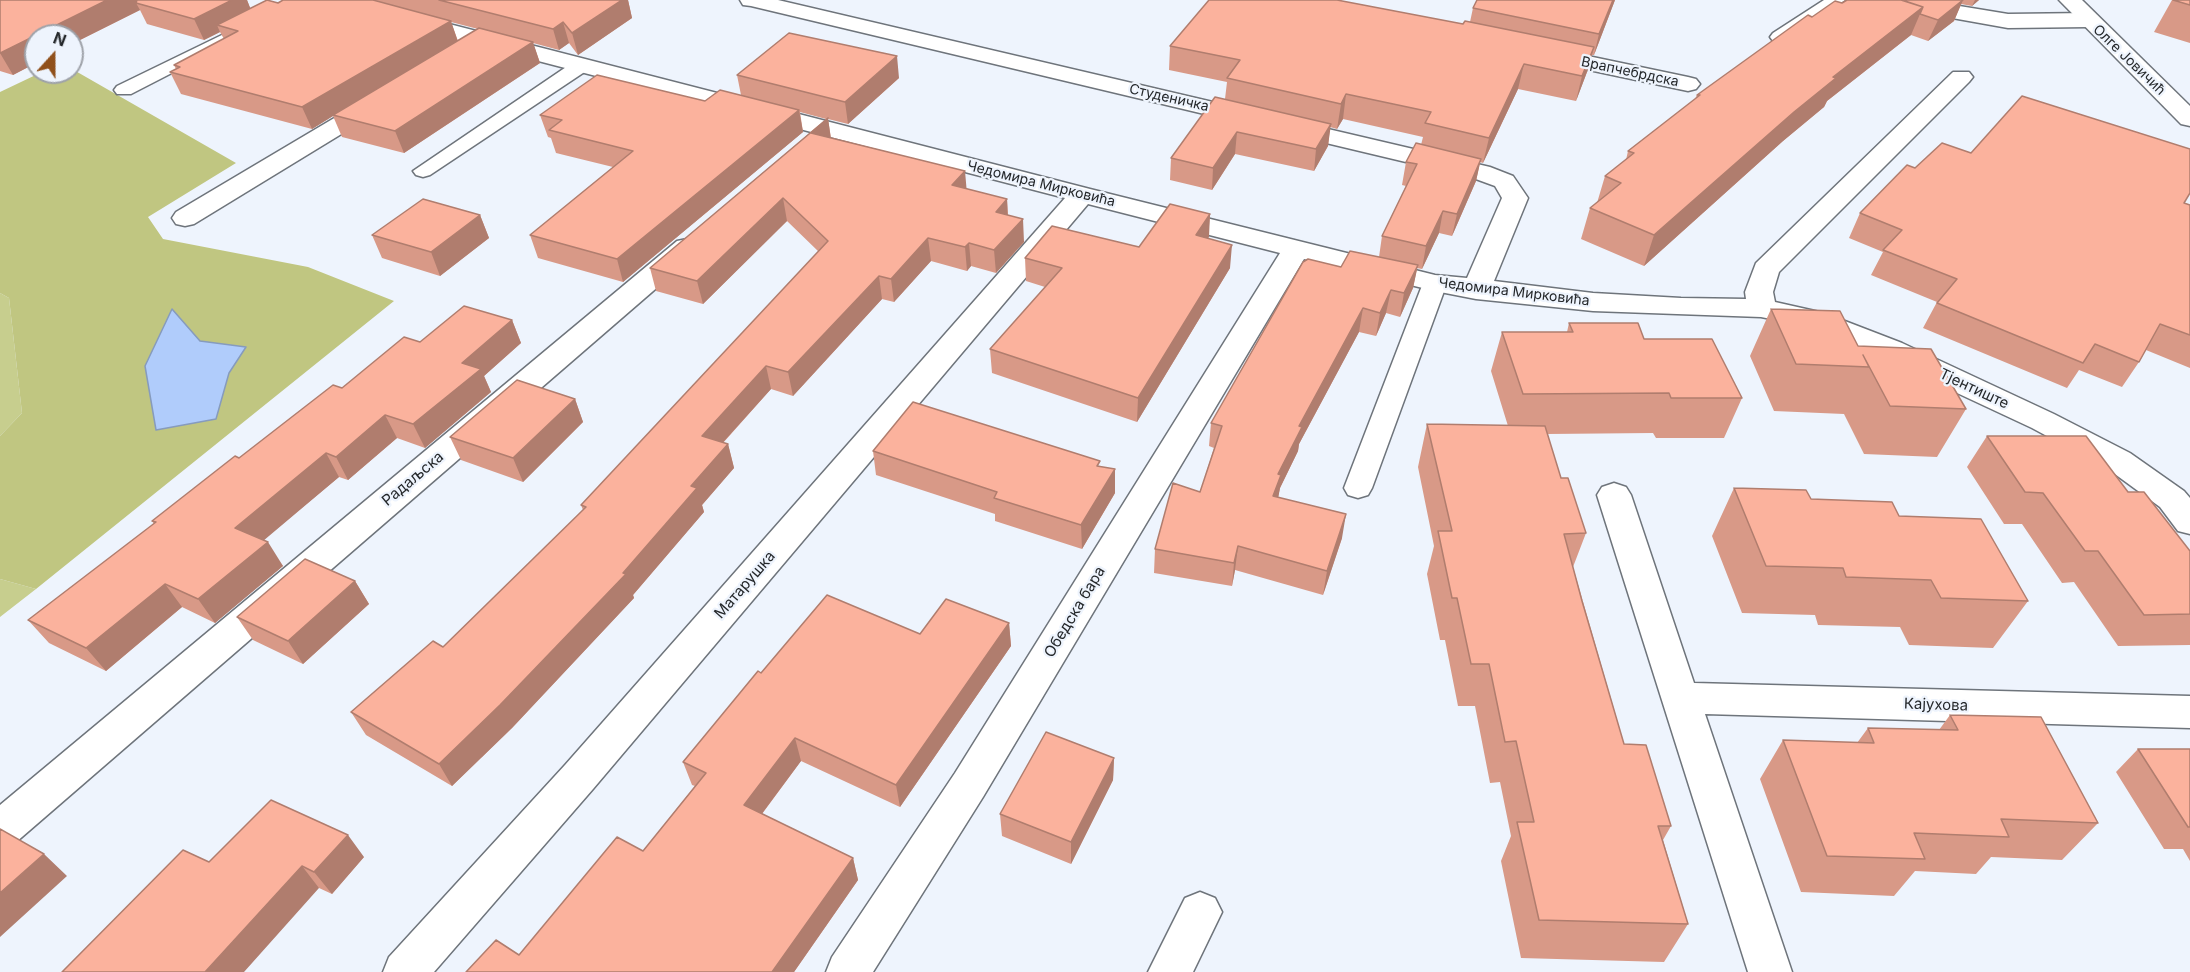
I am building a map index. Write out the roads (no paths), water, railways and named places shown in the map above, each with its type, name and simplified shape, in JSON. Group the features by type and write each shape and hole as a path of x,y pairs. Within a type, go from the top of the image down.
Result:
{"street":[{"name":"Чедомира Мирковића","path":"332,0 1082,195 1435,283 1476,290 1604,303 1761,308"},
{"name":"Студеничка","path":"752,0 1481,172 1504,181 1515,198 1476,290"},
{"path":"1885,0 2008,21 2088,20"},
{"name":"Олге Јовичић","path":"2070,0 2190,119"},
{"path":"453,57 483,39"},
{"name":"Врапчебрдска","path":"1524,49 1688,84"},
{"path":"1761,308 1759,291 1766,269 1960,76"},
{"path":"185,218 393,93"},
{"path":"799,152 826,129"},
{"name":"Матарушка","path":"405,972 579,777 1082,195"},
{"name":"Радаљска","path":"0,830 708,229"},
{"name":"Обедска бара","path":"848,972 969,785 1296,249"},
{"name":"Тјентиште","path":"1761,308 1790,313 1840,328 2043,421 2119,461 2172,499 2190,522"},
{"path":"1614,495 1770,972"},
{"name":"Кајухова","path":"1682,698 2190,712"},
{"path":"1170,972 1200,912"}],"lane":[{"path":"1768,45 1836,0"},
{"path":"124,90 239,32"},
{"path":"423,171 582,65"},
{"path":"1358,488 1435,283"}],"water":[{"path":"172,309 200,341 246,347 229,373 216,419 156,430 145,366"}]}
